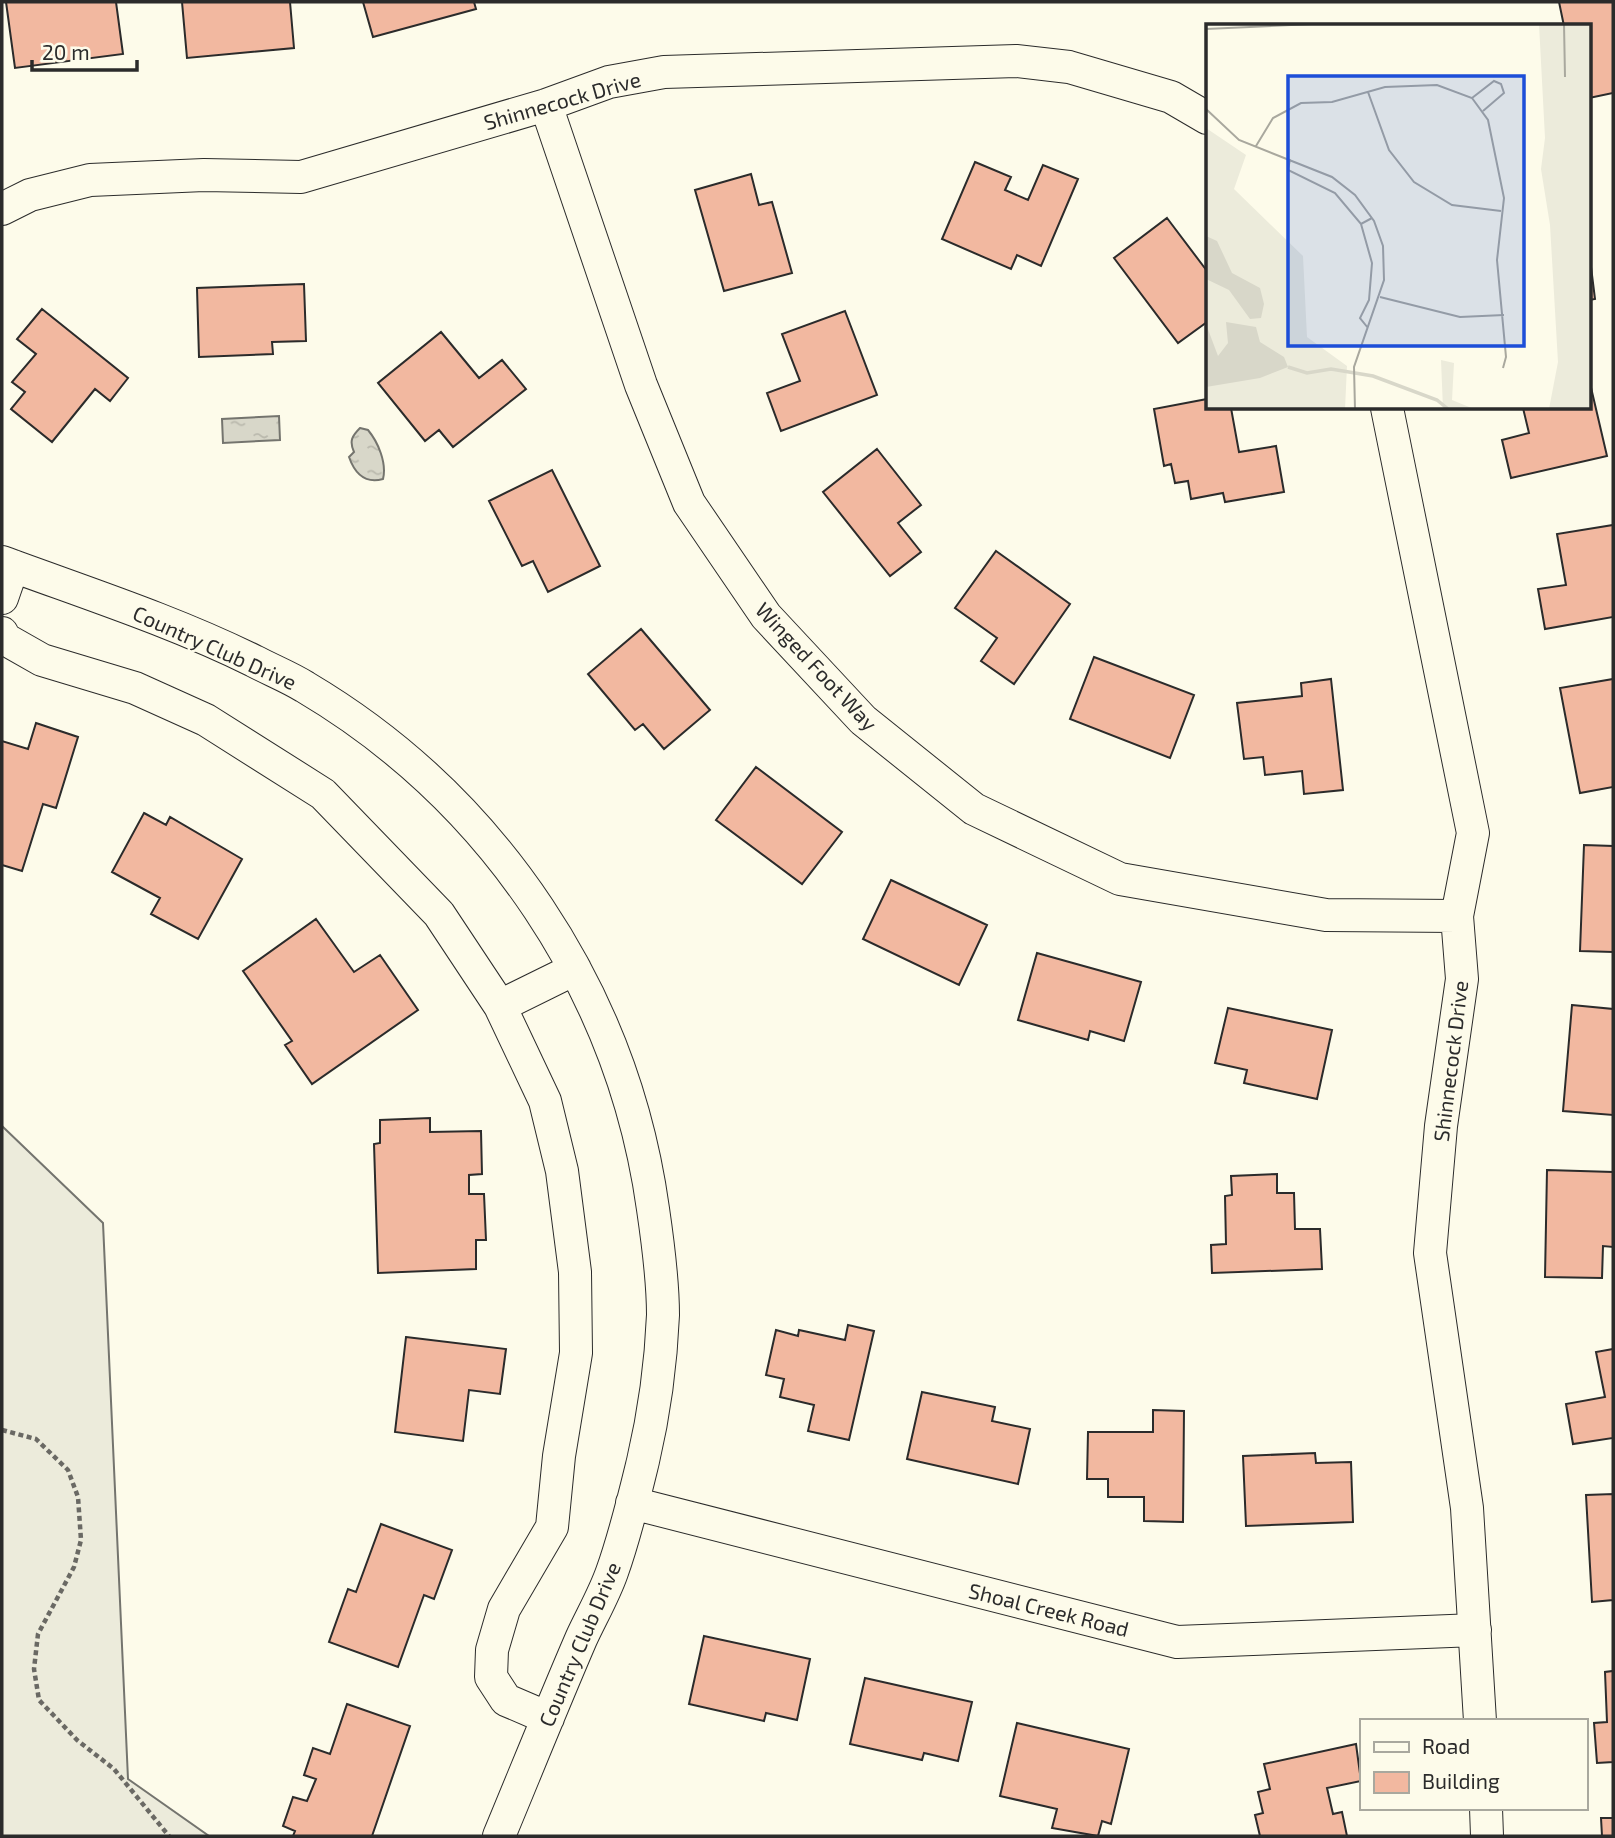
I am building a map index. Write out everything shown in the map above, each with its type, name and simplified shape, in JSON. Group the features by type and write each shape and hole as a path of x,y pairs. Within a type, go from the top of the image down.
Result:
{"street":[{"name":"Shinnecock Drive","path":"2,209 30,195 90,180 204,174 301,177 546,105 610,82 664,72 1016,61 1069,66 1171,97 1206,117"},
{"name":"Winged Foot Way","path":"546,105 641,385 689,503 766,616 863,720 974,809 1120,878 1326,915 1457,916"},
{"name":"Shinnecock Drive","path":"1387,410 1473,833 1457,916 1462,979 1441,1126 1430,1253 1466,1508 1480,1719"},
{"path":"2,598 7,564"},
{"name":"Country Club Drive","path":"7,564 222,646 304,686 379,737 470,820 512,870 549,922 587,990 620,1068 647,1161 659,1247 663,1314 656,1389 643,1459 612,1574 499,1836"},
{"path":"2,633 5,639 43,660 135,688 206,720 323,794 439,914 500,1006 545,1101 562,1171 575,1272 576,1353 559,1456 552,1527 504,1609 492,1650 491,1677 506,1700 548,1718"},
{"path":"500,1006 575,969"},
{"name":"Shoal Creek Road","path":"632,1503 1177,1642 1475,1630"},
{"path":"1486,1810 1487,1836"}],"path":[{"path":"2,1430 36,1439 68,1470 78,1497 81,1540 74,1567 38,1634 34,1670 39,1700 77,1740 114,1769 169,1836"}],"shaded area":[{"path":"2,1126 103,1223 128,1779 209,1836 2,1836"}],"water":[{"path":"279,416 280,440 223,443 222,419"},
{"path":"360,428 368,430 375,440 383,460 383,479 366,479 351,463 349,457 354,452 352,439"}],"building":[{"path":"6,2 116,2 123,54 15,68"},
{"path":"182,2 290,2 294,48 187,58"},
{"path":"363,2 474,2 476,9 373,37"},
{"path":"1559,2 1613,2 1613,93 1590,98 1590,24 1564,24"},
{"path":"975,162 1011,177 1005,190 1028,200 1043,165 1078,179 1041,266 1017,255 1011,269 942,239"},
{"path":"751,174 759,205 772,202 792,273 724,291 695,190"},
{"path":"1167,218 1206,270 1206,323 1178,343 1114,258"},
{"path":"1590,259 1595,299 1590,300"},
{"path":"304,284 306,341 272,342 273,354 199,357 197,288"},
{"path":"42,309 128,378 110,401 95,389 52,442 11,409 25,392 12,382 36,354 17,339"},
{"path":"845,311 877,395 781,431 767,393 800,381 782,334"},
{"path":"441,332 479,378 502,360 526,389 453,447 439,430 425,441 378,383"},
{"path":"1590,383 1607,456 1511,478 1502,440 1529,433 1523,410 1590,410"},
{"path":"1206,399 1206,410 1231,410 1239,452 1276,446 1284,492 1225,502 1223,493 1191,499 1188,481 1175,483 1171,464 1164,466 1154,409"},
{"path":"877,449 921,505 898,523 921,552 890,576 823,492"},
{"path":"552,470 600,566 548,592 533,561 522,566 489,501"},
{"path":"1613,525 1613,617 1545,629 1538,589 1566,585 1557,534"},
{"path":"996,551 1070,604 1014,684 981,661 997,638 955,608"},
{"path":"641,629 710,710 664,749 643,724 635,730 588,674"},
{"path":"1094,657 1194,695 1170,758 1070,719"},
{"path":"1331,679 1343,790 1304,794 1302,771 1265,775 1263,757 1244,759 1237,703 1302,696 1301,683"},
{"path":"1613,679 1613,787 1580,793 1560,688"},
{"path":"36,723 78,737 56,808 43,804 22,871 2,865 2,741 28,749"},
{"path":"756,767 842,832 802,884 716,820"},
{"path":"144,813 166,825 170,817 242,859 198,939 151,914 160,898 112,872"},
{"path":"1584,845 1613,846 1613,952 1580,951"},
{"path":"891,880 987,925 959,985 863,939"},
{"path":"316,919 354,972 380,955 418,1010 312,1084 285,1045 292,1041 243,971"},
{"path":"1037,953 1141,982 1124,1041 1090,1031 1088,1040 1018,1020"},
{"path":"1572,1005 1613,1009 1613,1115 1563,1111"},
{"path":"1228,1008 1332,1030 1317,1099 1244,1083 1247,1070 1215,1063"},
{"path":"430,1118 430,1132 481,1131 482,1174 469,1175 469,1194 484,1194 486,1240 476,1240 476,1269 378,1273 374,1144 380,1143 380,1120"},
{"path":"1547,1170 1613,1172 1613,1247 1603,1246 1602,1278 1545,1277"},
{"path":"1277,1174 1277,1193 1294,1193 1295,1229 1320,1229 1322,1269 1212,1273 1211,1245 1226,1244 1225,1196 1232,1195 1231,1176"},
{"path":"848,1325 874,1331 849,1440 808,1431 814,1405 780,1397 784,1379 766,1375 776,1330 798,1336 799,1330 845,1340"},
{"path":"406,1337 506,1349 500,1394 469,1390 463,1441 395,1432"},
{"path":"1613,1349 1613,1438 1573,1444 1566,1404 1605,1397 1596,1352"},
{"path":"922,1392 995,1407 992,1421 1030,1429 1018,1484 907,1459"},
{"path":"1153,1410 1184,1411 1183,1522 1144,1521 1144,1497 1108,1497 1108,1479 1087,1479 1088,1432 1153,1432"},
{"path":"1315,1453 1316,1463 1351,1462 1353,1522 1246,1526 1243,1456"},
{"path":"1613,1494 1613,1600 1592,1602 1586,1495"},
{"path":"381,1524 452,1550 434,1599 424,1595 398,1667 329,1642 348,1589 356,1592"},
{"path":"704,1636 810,1659 797,1720 766,1713 764,1721 689,1704"},
{"path":"1613,1671 1613,1762 1597,1763 1594,1723 1607,1722 1605,1672"},
{"path":"865,1678 972,1702 958,1761 924,1753 922,1760 850,1744"},
{"path":"347,1704 410,1726 372,1836 293,1836 295,1831 283,1826 293,1797 307,1801 316,1779 304,1775 313,1748 330,1754"},
{"path":"1017,1723 1129,1749 1111,1824 1102,1821 1098,1836 1052,1828 1057,1809 1000,1796"},
{"path":"1356,1744 1360,1781 1327,1788 1333,1814 1342,1812 1347,1836 1260,1836 1255,1815 1263,1813 1258,1792 1270,1789 1264,1764"},
{"path":"1601,1818 1613,1818 1613,1836 1602,1836"}]}
